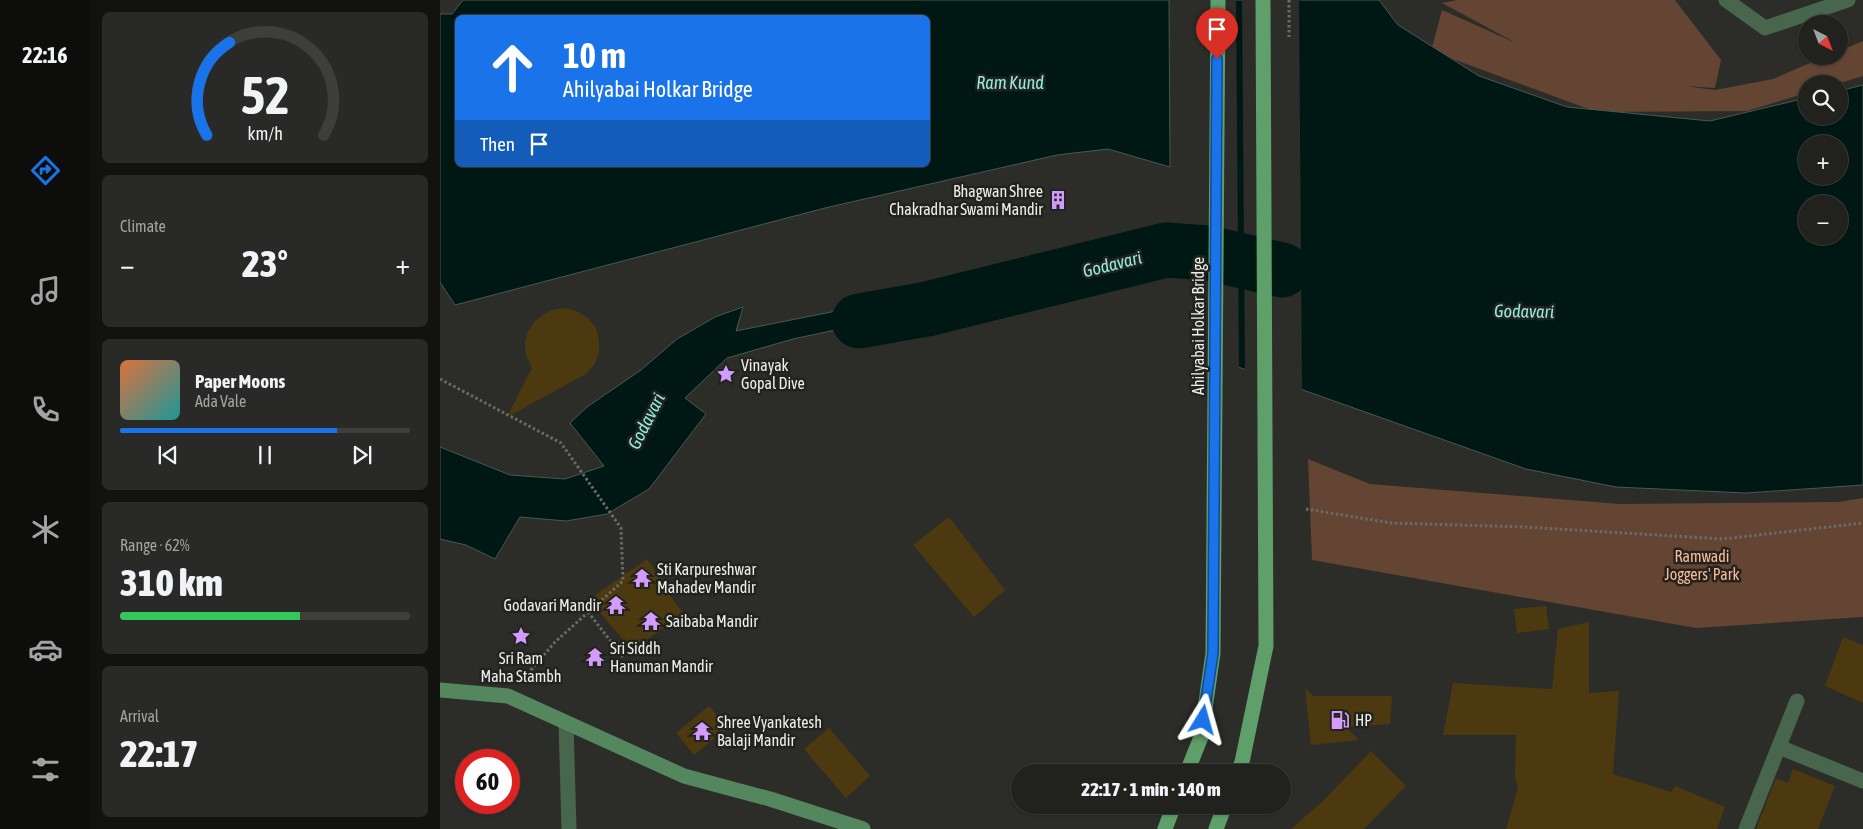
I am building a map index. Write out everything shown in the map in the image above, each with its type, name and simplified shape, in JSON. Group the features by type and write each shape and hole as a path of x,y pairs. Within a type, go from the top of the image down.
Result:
{"main road":[{"name":"Ahilyabai Holkar Bridge","path":"1190,764 1201,737 1213,653 1218,0"},
{"path":"1241,764 1266,646 1263,0"},
{"path":"1165,829 1171,814"},
{"path":"1216,829 1222,814"}],"street":[{"path":"1726,0 1765,28 1848,0"},
{"path":"440,690 508,696 684,776 770,799 863,829"},
{"path":"1746,829 1797,701"},
{"path":"566,723 569,829"},
{"path":"1779,747 1863,781"}],"path":[{"path":"440,380 561,443 621,528 623,581 555,642 508,696"},
{"path":"1306,509 1391,523 1525,527 1722,539 1863,523"},
{"path":"588,612 624,657"}],"green space":[{"path":"1457,0 1675,0 1721,60 1715,88 1685,86 1715,90 1773,79 1805,65 1848,65 1848,47 1863,41 1863,76 1848,81 1848,75 1798,75 1798,95 1747,111 1597,112 1431,51 1442,10 1516,43 1442,3"},
{"name":"Ramwadi Joggers' Park","path":"1308,459 1370,484 1620,504 1838,502 1863,498 1863,617 1696,628 1312,560"}],"water":[{"name":"Ram Kund","path":"463,0 1169,0 1170,167 1108,149 1057,155 825,208 455,305 440,282 440,14 452,14"},
{"path":"1206,0 1379,0 1398,25 1479,76 1567,107 1710,121 1798,100 1798,125 1848,125 1848,89 1863,85 1863,485 1746,493 1616,487 1526,469 1207,356"},
{"path":"932,292 934,309 793,339 727,358 685,398 706,414 649,489 607,514 566,521 520,517 495,559 466,545 440,539 440,447 510,475 565,479 604,466 570,423 587,407 641,370 677,339 715,317 743,307 736,331"}],"pier":[{"path":"1204,0 1236,0 1239,370 1205,356"},
{"path":"1242,0 1299,0 1302,393 1245,372"}],"building":[{"path":"567,308 588,318 596,328 599,340 599,353 594,365 586,374 507,417 532,368 526,355 525,343 528,331 535,321 544,314 555,309"},
{"path":"949,517 1005,590 974,617 913,545"},
{"path":"647,559 661,579 659,581 683,613 635,649 629,641 626,643 596,608 601,604 595,595"},
{"path":"1546,606 1549,629 1517,633 1514,609"},
{"path":"1589,622 1589,693 1619,691 1613,774 1671,792 1675,786 1725,807 1717,829 1506,829 1518,788 1515,777 1516,735 1443,735 1453,683 1552,689 1558,629"},
{"path":"1843,637 1863,645 1863,703 1825,686"},
{"path":"1305,688 1313,696 1392,696 1390,724 1346,727 1359,740 1311,745"},
{"name":"Shree Vyankatesh Balaji Mandir","path":"709,706 727,728 694,755 676,733"},
{"path":"829,728 870,776 846,798 804,749"},
{"path":"1371,751 1406,786 1364,829 1291,829 1324,800"},
{"path":"1793,769 1835,786 1818,829 1756,829 1776,778 1788,783"}],"waterway":[{"name":"Godavari","path":"859,321 927,309 1166,250 1208,253 1282,270"}],"place":[{"name":"Bhagwan Shree Chakradhar Swami Mandir","path":"1058,200"},
{"name":"Vinayak Gopal Dive","path":"726,374"},
{"name":"Sti Karpureshwar Mahadev Mandir","path":"642,578"},
{"name":"Godavari Mandir","path":"616,605"},
{"name":"Saibaba Mandir","path":"651,621"},
{"name":"Sri Ram Maha Stambh","path":"521,636"},
{"name":"Sri Siddh Hanuman Mandir","path":"595,657"},
{"name":"HP","path":"1340,720"},
{"name":"Shree Vyankatesh Balaji Mandir","path":"702,731"}],"route":[{"path":"1203,720 1213,653 1217,59"}]}
